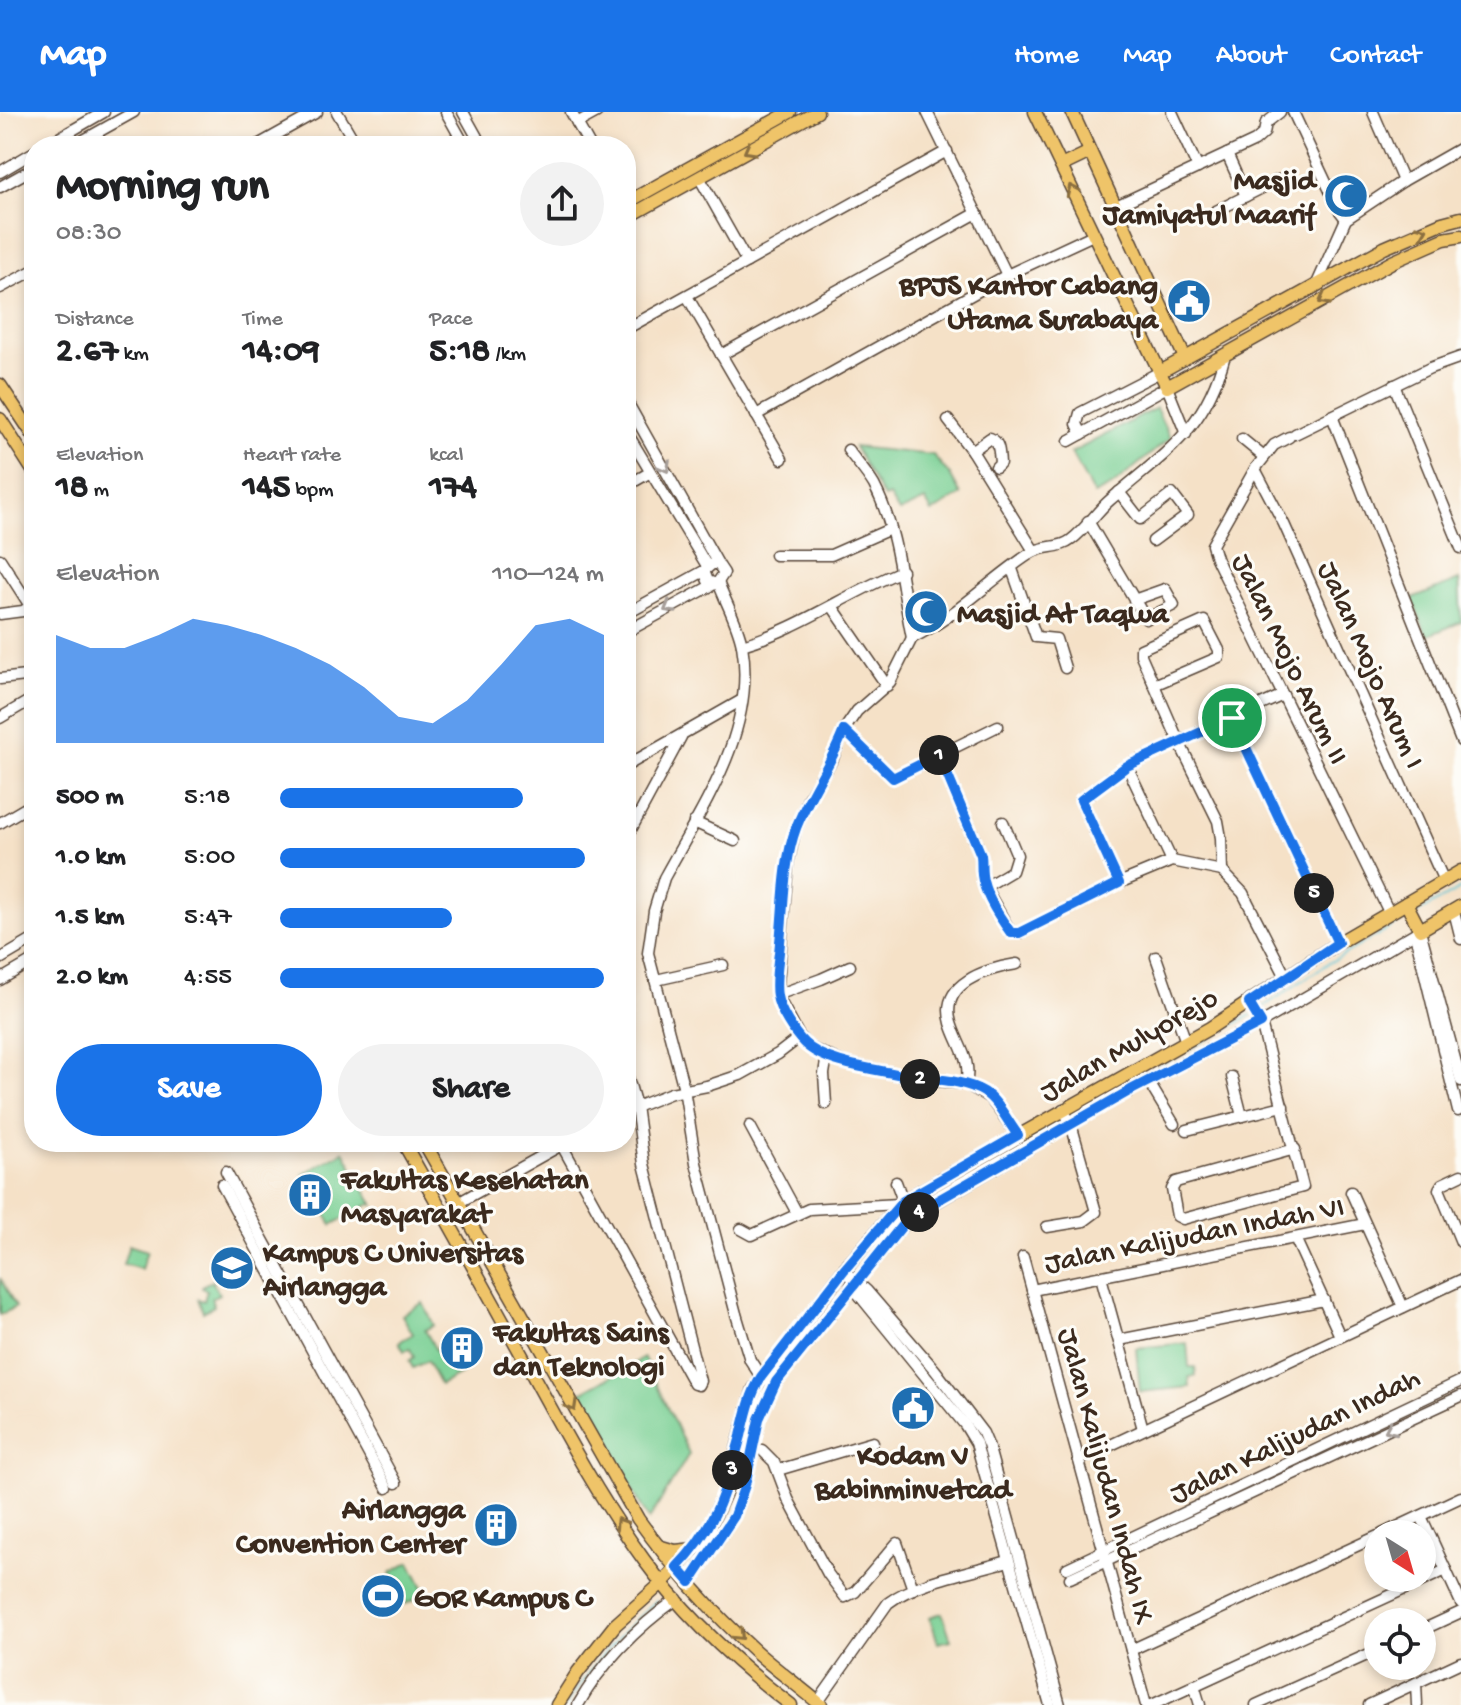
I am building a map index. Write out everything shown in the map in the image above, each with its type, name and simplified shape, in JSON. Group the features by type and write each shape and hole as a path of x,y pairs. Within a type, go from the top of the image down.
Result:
{"main road":[{"path":"636,197 790,112"},
{"path":"1035,112 1167,387 1392,262 1444,239 1461,236"},
{"path":"1072,112 1185,358"},
{"path":"636,212 811,113"},
{"path":"1061,166 1090,152"},
{"path":"1160,372 1384,248 1461,218"},
{"path":"1384,248 1392,262"},
{"path":"0,385 24,421"},
{"path":"18,412 5,417 3,423 24,456"},
{"name":"Jalan Mulyorejo","path":"557,1705 577,1689 615,1625 642,1614 684,1574 695,1549 735,1489 754,1389 761,1377 849,1278 901,1203 958,1179 1018,1143 1148,1074 1186,1042 1255,1014 1285,974 1389,912 1414,921 1444,881 1461,871"},
{"path":"1414,921 1458,909"},
{"path":"409,1152 588,1472 643,1559 669,1591 740,1663 779,1695 794,1705 802,1696 816,1700"},
{"path":"430,1152 592,1443 638,1519 658,1546 742,1638 816,1700"},
{"path":"658,1546 675,1551 695,1549"},
{"path":"779,1695 788,1693 792,1688 790,1680"}],"street":[{"path":"62,136 104,112"},
{"path":"91,136 134,112"},
{"path":"274,136 317,112"},
{"path":"337,112 351,136"},
{"path":"446,112 459,136"},
{"path":"463,112 476,136"},
{"path":"571,112 584,136"},
{"path":"577,123 597,112"},
{"path":"927,112 1007,275"},
{"path":"1172,112 1198,168"},
{"path":"1116,206 1261,138 1264,117 1280,112"},
{"path":"1293,112 1346,219"},
{"path":"1373,112 1403,181"},
{"path":"1316,286 1346,219 1461,148"},
{"path":"636,324 947,151"},
{"path":"1227,154 1246,196"},
{"path":"0,172 24,158"},
{"path":"0,187 24,174"},
{"path":"699,177 747,262"},
{"path":"1216,211 1278,180"},
{"path":"721,355 977,213"},
{"path":"756,415 1007,275 1093,235"},
{"path":"0,288 24,275"},
{"path":"687,296 782,459"},
{"path":"1018,1143 990,1098 966,1084 919,1079 844,1063 805,1044 779,1004 777,995 788,863 795,831 844,730 857,711 887,686 912,638 948,619 1034,551 1069,542 1119,492 1186,434 1208,402 1225,355"},
{"name":"Jalan Mojo Arum II","path":"1389,912 1212,545 1255,469 1274,445 1394,385 1461,357"},
{"path":"1082,434 1077,424 1080,413 1160,372"},
{"path":"1394,385 1461,548"},
{"path":"1069,441 1167,387 1186,434"},
{"path":"1332,416 1461,741"},
{"path":"636,420 710,567"},
{"path":"948,420 972,451 1034,551"},
{"path":"972,451 990,438 996,441 1000,463 996,467"},
{"path":"1242,439 1264,457"},
{"path":"636,449 710,567 724,573 716,583 636,627"},
{"path":"848,450 873,483 887,514 902,571 912,638"},
{"name":"Jalan Mojo Arum I","path":"1255,469 1284,524 1444,881"},
{"path":"636,480 649,473"},
{"path":"1119,492 1140,519 1172,494 1188,515 1153,541"},
{"path":"1088,521 1134,600"},
{"path":"775,555 831,555 890,529"},
{"path":"0,559 24,595"},
{"path":"710,567 704,577 716,583 742,645 742,700 730,752 657,896 648,953 684,1089 696,1163 736,1314 750,1360 761,1377"},
{"path":"636,608 710,567"},
{"path":"1012,569 1036,637 1056,639 1065,668"},
{"path":"742,645 808,619 859,590 902,571"},
{"path":"832,606 887,686"},
{"path":"0,614 24,611"},
{"path":"1154,685 1219,657 1219,650 1204,621 1141,649 1154,685 1179,742 1218,821 1222,871"},
{"path":"0,679 24,676"},
{"path":"1119,883 1081,800 1127,766 1283,695"},
{"path":"636,760 742,700"},
{"path":"0,718 24,704"},
{"path":"1232,718 1338,943"},
{"path":"844,730 893,778 998,726"},
{"path":"636,820 682,735"},
{"path":"939,755 981,855 985,887 1011,933 1019,933 1119,883 1172,861 1222,871 1243,893 1285,974"},
{"path":"1127,766 1172,861"},
{"path":"0,823 24,809"},
{"path":"694,822 735,841"},
{"path":"985,887 1012,871 1017,855 1003,822"},
{"path":"1458,909 1461,939"},
{"path":"1174,1124 1148,1074 1414,921"},
{"path":"1414,921 1461,1081"},
{"path":"1414,921 1458,1111"},
{"path":"0,959 24,945"},
{"path":"1156,957 1186,1042"},
{"path":"966,1084 967,1060 950,1021 952,996 961,984 973,976 1017,964"},
{"path":"656,980 723,965"},
{"path":"0,980 24,966"},
{"path":"777,995 850,966"},
{"path":"1255,1014 1295,1149 1303,1188 1178,1218 1172,1189 1176,1182 1295,1149"},
{"path":"636,1106 684,1089 707,1086 740,1075 778,1054 800,1037"},
{"path":"826,1104 824,1074 827,1055"},
{"path":"1232,1077 1242,1116"},
{"path":"1187,1130 1283,1106"},
{"path":"1047,1227 1084,1221 1096,1212 1067,1117"},
{"path":"750,1126 797,1213"},
{"path":"568,1152 694,1384 698,1385 700,1381 636,1130"},
{"path":"458,1203 547,1152"},
{"path":"222,1185 392,1486 226,1172"},
{"path":"1461,1177 1448,1181 1439,1189 1461,1242"},
{"path":"913,1589 897,1543 855,1592 845,1597 828,1574 768,1454 745,1445 776,1382 849,1278 905,1222 958,1179"},
{"path":"741,1229 752,1235 809,1209 901,1203 896,1182"},
{"name":"Jalan Kalijudan Indah VI","path":"1351,1192 1403,1307"},
{"name":"Jalan Kalijudan Indah VI","path":"1032,1290 1365,1224"},
{"path":"1295,1238 1340,1336"},
{"name":"Jalan Kalijudan Indah IX","path":"1023,1257 1131,1650 1149,1705"},
{"path":"1101,1277 1143,1429"},
{"path":"849,1278 935,1370 974,1420 988,1445 1060,1705"},
{"path":"849,1278 976,1443 1050,1705"},
{"path":"1079,1460 1461,1280"},
{"path":"1119,1340 1324,1300"},
{"path":"926,1378 935,1370"},
{"name":"Jalan Kalijudan Indah","path":"1106,1557 1461,1381"},
{"name":"Jalan Kalijudan Indah","path":"1106,1557 1461,1396"},
{"path":"778,1470 873,1442"},
{"path":"684,1574 734,1516 735,1489"},
{"path":"1412,1520 1461,1497"},
{"path":"1421,1516 1461,1603"},
{"path":"1131,1650 1364,1542"},
{"path":"1068,1573 1106,1557"},
{"path":"816,1700 888,1603 913,1589 1008,1561"},
{"path":"1149,1705 1446,1570"},
{"path":"578,1705 577,1689 601,1668 642,1614 669,1591"},
{"path":"1436,1624 1461,1612"},
{"path":"1256,1705 1364,1656"},
{"path":"1372,1704 1461,1662"},
{"path":"1416,1683 1417,1705"},
{"path":"1194,1685 1200,1705"}],"green space":[{"path":"1156,408 1170,438 1112,486 1094,495 1071,453"},
{"path":"854,447 933,455 950,475 961,495 932,512 925,500 899,512 889,496 884,498"},
{"path":"1459,580 1461,622 1427,636 1412,599"},
{"path":"345,1152 356,1173 350,1176 355,1184 360,1181 374,1205 370,1204 332,1225 324,1211 327,1209 323,1200 328,1197 325,1191 319,1194 315,1188 309,1191 307,1188 310,1186 303,1174"},
{"path":"129,1245 147,1251 141,1269 123,1264"},
{"path":"0,1278 16,1307 0,1315"},
{"path":"212,1281 219,1294 211,1298 214,1306 203,1312 198,1299 204,1301 207,1290 202,1288 203,1285"},
{"path":"423,1303 434,1325 425,1330 438,1354 449,1349 462,1373 440,1385 427,1361 413,1368 409,1361 414,1357 410,1349 404,1351 399,1342 413,1334 402,1315"},
{"path":"1187,1343 1189,1367 1195,1367 1196,1376 1189,1377 1190,1387 1140,1392 1136,1348"},
{"path":"644,1358 689,1454 649,1520 579,1394"},
{"path":"410,1562 426,1593 406,1604 390,1573"},
{"path":"942,1613 951,1640 938,1643 930,1617"}],"waterway":[{"path":"1417,913 1461,888"},
{"path":"1260,1009 1327,964 1408,918"},
{"path":"1072,1115 1251,1015"},
{"path":"891,1224 917,1203 1063,1121"},
{"path":"748,1441 752,1416"},
{"path":"718,1532 731,1506 746,1452"},
{"path":"567,1705 608,1649 656,1601"}],"place":[{"name":"Masjid Jamiyatul Maarif","path":"1346,196"},
{"name":"BPJS Kantor Cabang Utama Surabaya","path":"1189,301"},
{"name":"Masjid At Taqwa","path":"926,612"},
{"name":"Fakultas Kesehatan Masyarakat","path":"310,1195"},
{"name":"Kampus C Universitas Airlangga","path":"232,1268"},
{"name":"Fakultas Sains dan Teknologi","path":"462,1348"},
{"name":"Kodam V Babinminvetcad","path":"913,1408"},
{"name":"Airlangga Convention Center","path":"496,1525"},
{"name":"GOR Kampus C","path":"383,1596"}],"route":[{"path":"1232,718 1338,943 1249,1003 1261,1023 1131,1090 905,1222 776,1382 759,1419 745,1485 734,1516 690,1582 677,1567 705,1536 720,1507 746,1414 761,1377 844,1270 903,1201 1018,1135 984,1092 966,1084 919,1079 844,1063 815,1050 805,1044 779,1004 777,995 788,863 795,831 844,730 893,778 939,755 981,855 985,887 1005,925 1011,933 1019,933 1119,883 1081,800 1127,766 1232,718"}]}
